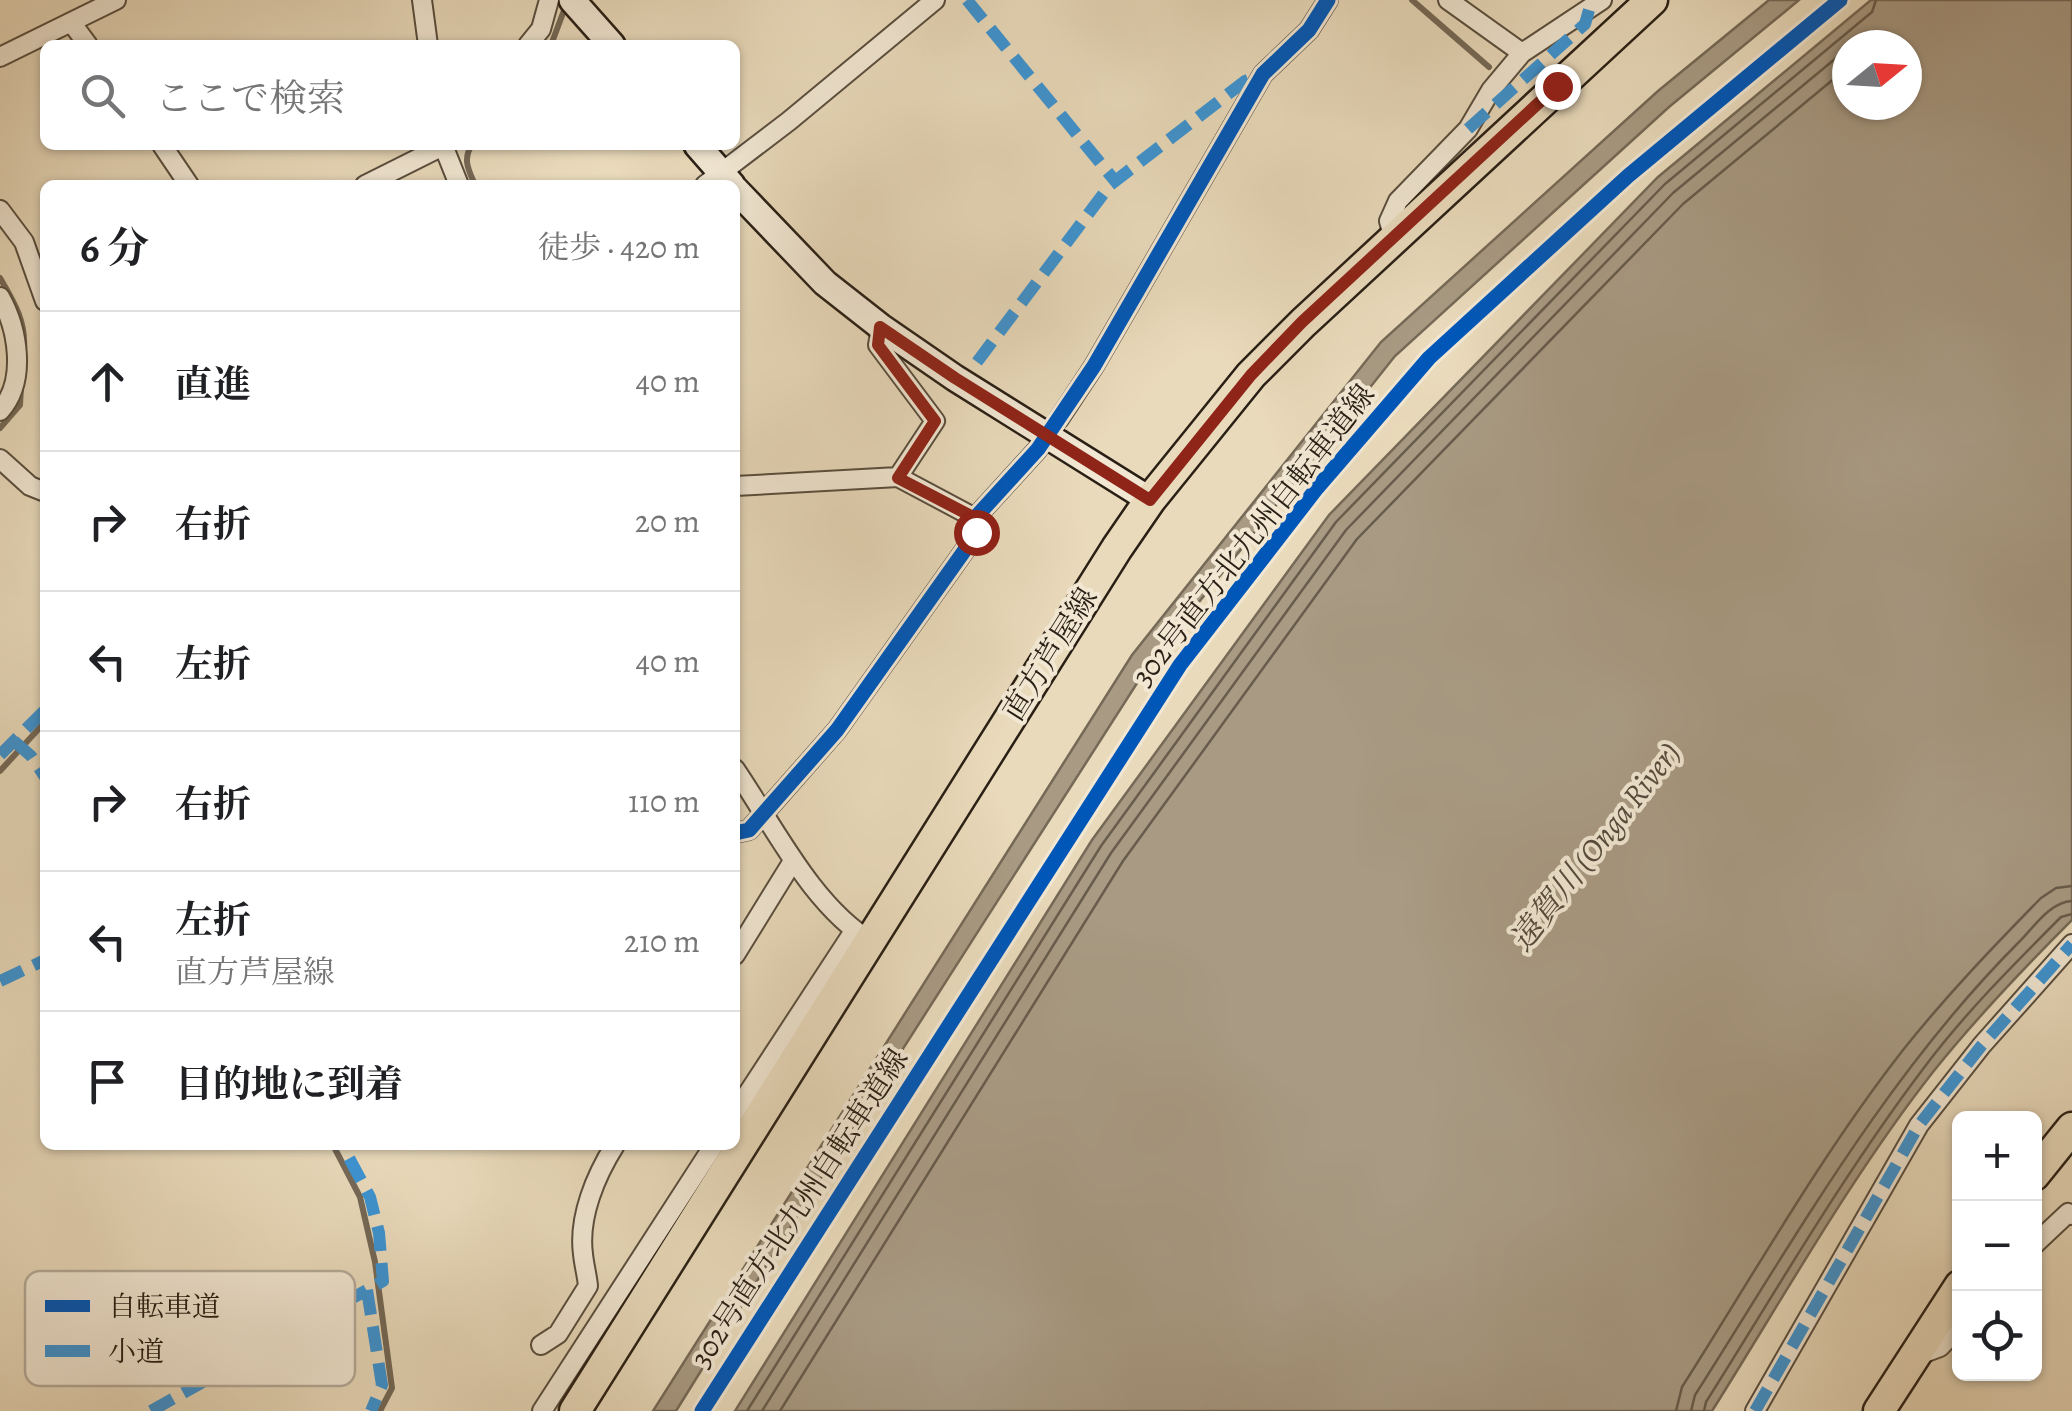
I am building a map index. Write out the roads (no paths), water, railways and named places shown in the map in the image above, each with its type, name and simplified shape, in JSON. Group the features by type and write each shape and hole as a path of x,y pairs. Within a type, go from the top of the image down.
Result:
{"main road":[{"name":"直方芦屋線","path":"740,1139 863,936 1150,500 1251,375 1392,236 1652,0"},
{"path":"2042,1166 2072,1128"},
{"name":"直方芦屋線","path":"575,1411 733,1150"},
{"path":"1878,1411 1957,1291"}],"street":[{"path":"0,57 116,0"},
{"path":"422,0 427,40"},
{"path":"532,40 541,29 550,0"},
{"path":"726,180 789,121 935,0"},
{"path":"1059,419 1094,366 1263,74 1309,30 1328,0"},
{"path":"1448,0 1522,53"},
{"path":"1392,236 1389,220 1398,201 1468,129 1491,90 1522,53 1602,0"},
{"path":"576,4 608,40"},
{"path":"71,22 84,40"},
{"path":"165,150 186,180"},
{"path":"375,180 434,150"},
{"path":"446,150 457,180"},
{"path":"700,150 721,180"},
{"path":"740,200 825,284 880,327 1150,500"},
{"path":"0,210 24,242 40,287"},
{"path":"0,296 10,314 17,346 14,380 8,402 0,412"},
{"path":"880,327 878,345 935,421 898,478"},
{"path":"740,832 750,830 837,730 976,532 975,518 1038,449"},
{"path":"0,459 40,490"},
{"path":"740,486 898,478 975,518"},
{"path":"740,777 793,861 863,936 740,1106"},
{"path":"740,948 793,861"},
{"path":"1755,1411 1920,1125 1982,1045 2072,944"},
{"path":"602,1316 588,1286 582,1250 585,1214 612,1150"},
{"path":"542,1411 711,1150"},
{"path":"2042,1238 2068,1213 2072,1215"},
{"path":"540,1346 558,1334 588,1286"},
{"path":"1913,1358 1940,1348 1952,1335"}],"water":[{"path":"1769,0 1799,0 1669,107 1395,356 1148,666 676,1411 653,1411 1132,655 1381,342 1658,91"},
{"name":"遠賀川 (Onga River)","path":"1871,0 2072,0 2072,920 1966,1032 1903,1112 1846,1195 1712,1411 735,1411 1092,840 1329,515 1658,177 1832,32 1832,120 1922,120 1922,30 1835,30"}],"waterway":[{"path":"1412,0 1489,67"},
{"path":"553,40 566,5"},
{"path":"469,150 467,160 473,180"},
{"path":"0,278 21,321 24,349"},
{"path":"0,428 20,405 21,387"},
{"path":"0,771 40,727"},
{"path":"336,1150 360,1197 375,1262 392,1388 380,1411"}]}
